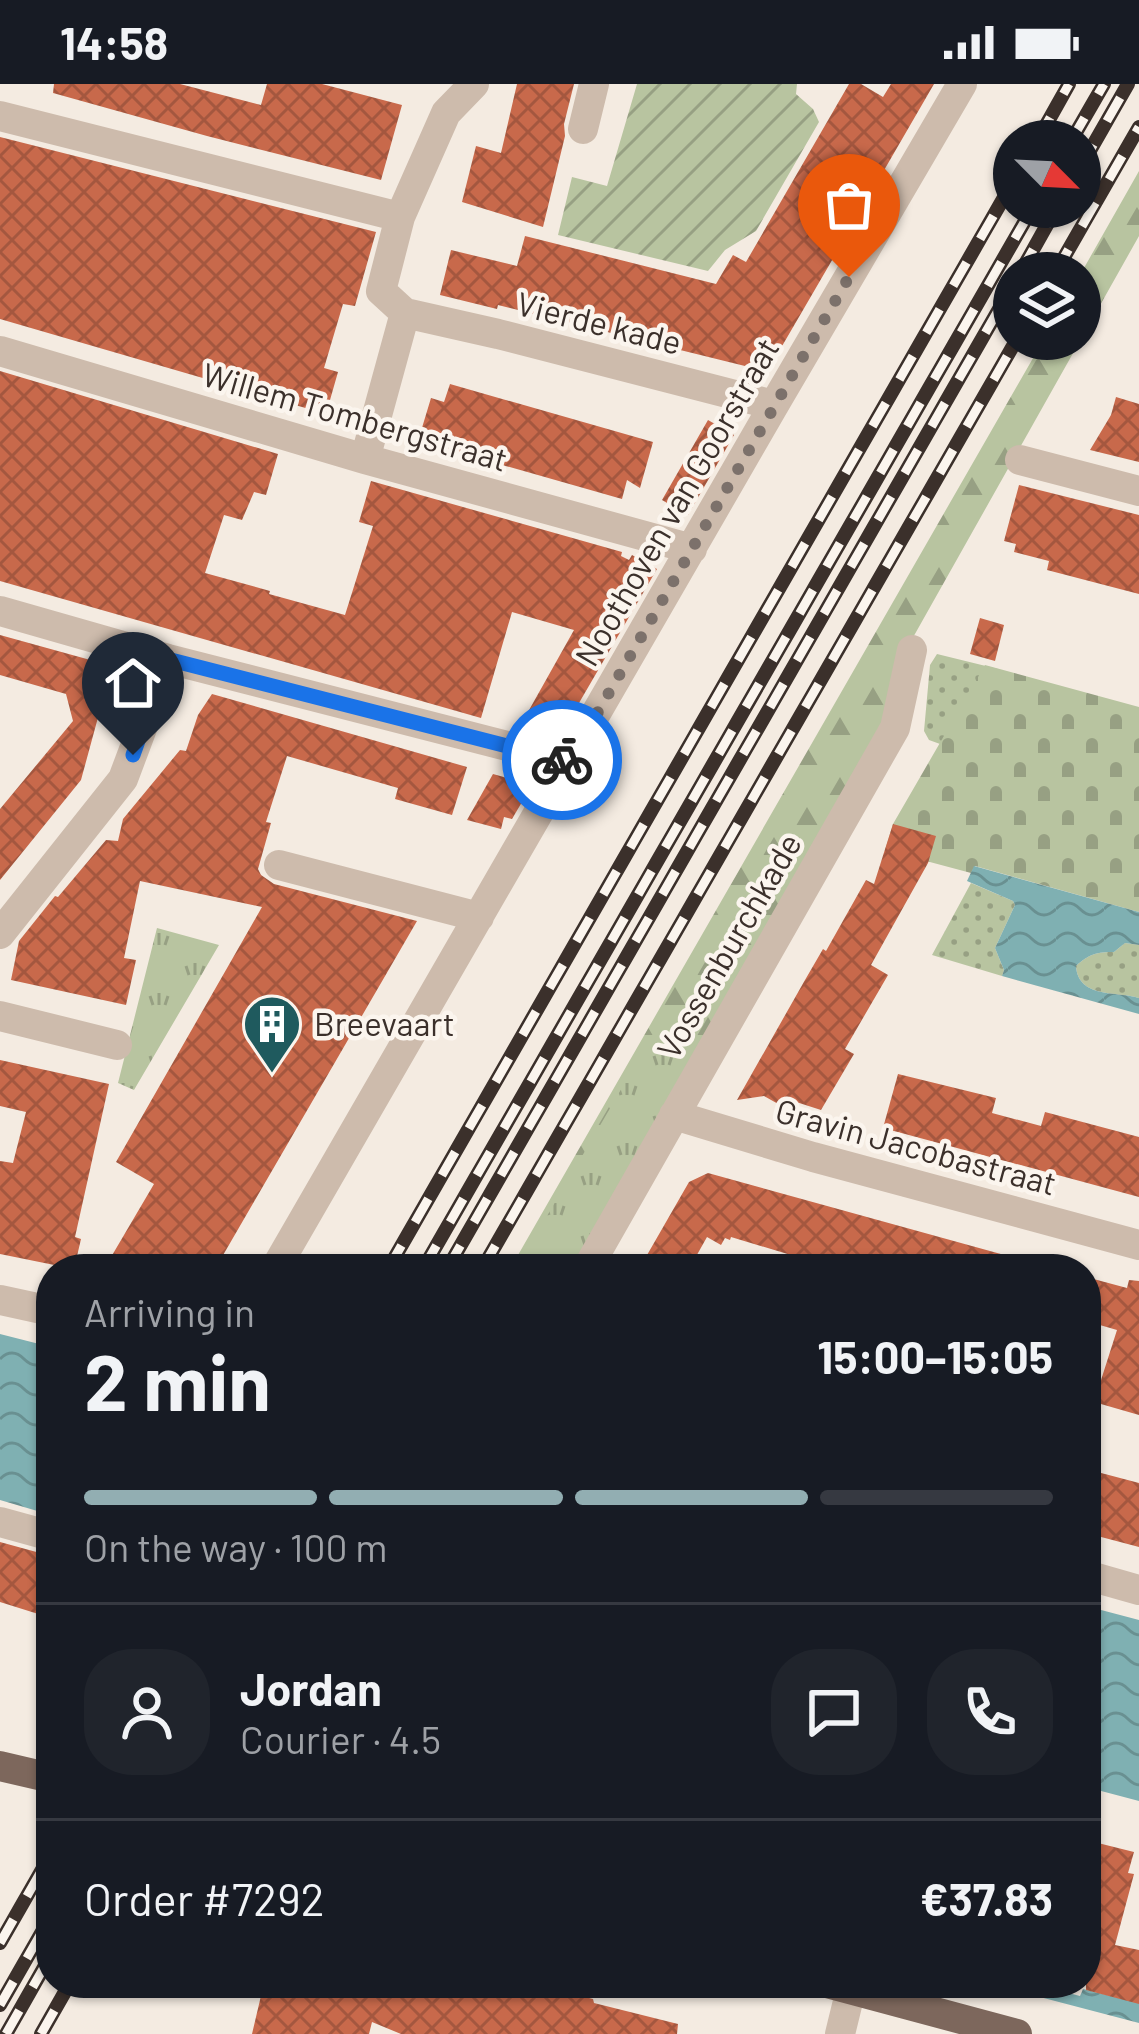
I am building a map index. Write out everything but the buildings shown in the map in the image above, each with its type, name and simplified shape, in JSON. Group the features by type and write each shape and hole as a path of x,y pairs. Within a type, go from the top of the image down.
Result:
{"main road":[{"path":"0,1766 36,1774"},
{"path":"841,2006 1017,2034"}],"street":[{"path":"365,459 405,314 381,291 400,217 446,113 474,84"},
{"path":"583,129 594,84"},
{"name":"Noothoven van Goorstraat","path":"284,1254 962,84"},
{"path":"0,116 400,217"},
{"name":"Vierde kade","path":"405,314 774,405"},
{"name":"Willem Tombergstraat","path":"0,351 692,549"},
{"path":"1019,460 1139,491"},
{"path":"0,611 569,762"},
{"name":"Vossenburchkade","path":"595,1254 896,728 911,650"},
{"path":"0,934 123,778 167,659"},
{"path":"279,866 479,917"},
{"path":"0,1016 117,1046"},
{"name":"Gravin Jacobastraat","path":"674,1115 1139,1245"},
{"path":"0,1300 36,1308"},
{"path":"0,1522 36,1532"},
{"path":"1101,1579 1139,1590"}],"green space":[{"path":"637,84 797,84 796,94 813,109 819,122 756,231 725,250 708,271 558,235 572,177 607,186"},
{"path":"1139,171 1139,236 1101,304 1101,252 1093,252"},
{"path":"1032,360 1069,360 893,673 890,719 586,1254 519,1254"},
{"path":"937,654 998,669 976,757 929,740 924,731 930,665"},
{"path":"985,665 1139,707 1139,912 975,866 971,873 885,850 893,824"},
{"path":"971,883 1015,905 995,948 1002,976 932,955"},
{"path":"157,928 219,945 134,1090 118,1083"},
{"path":"1125,943 1139,945 1139,998 1091,989 1078,977 1076,966 1085,959 1114,952"},
{"path":"657,1028 700,1053 581,1254 525,1254"}],"water":[{"path":"974,866 1139,912 1139,945 1125,943 1114,952 1093,954 1076,966 1078,977 1091,989 1139,998 1139,1014 1002,976 995,948 1015,905 967,881"},
{"path":"0,1334 36,1343 36,1511 0,1500"},
{"path":"1101,1610 1139,1620 1139,1801 1101,1791"},
{"path":"1101,1994 1139,2003 1139,2023 1044,1998 1101,1998"}],"railway":[{"path":"1049,120 1069,84"},
{"path":"1083,120 1104,84"},
{"path":"1101,131 1128,84"},
{"path":"1067,252 1139,127"},
{"path":"397,1254 993,217"},
{"path":"432,1254 1021,228"},
{"path":"1032,252 1045,228"},
{"path":"456,1254 993,320"},
{"path":"491,1254 1005,360"},
{"path":"0,1943 36,1880"},
{"path":"0,2005 36,1942"},
{"path":"6,2034 36,1981"},
{"path":"41,2034 61,1998"}],"way so far":[{"path":"562,760 569,762 849,277"}],"place":[{"name":"Breevaart","path":"272,1075"}],"route":[{"path":"133,755 167,659 562,760"}]}
